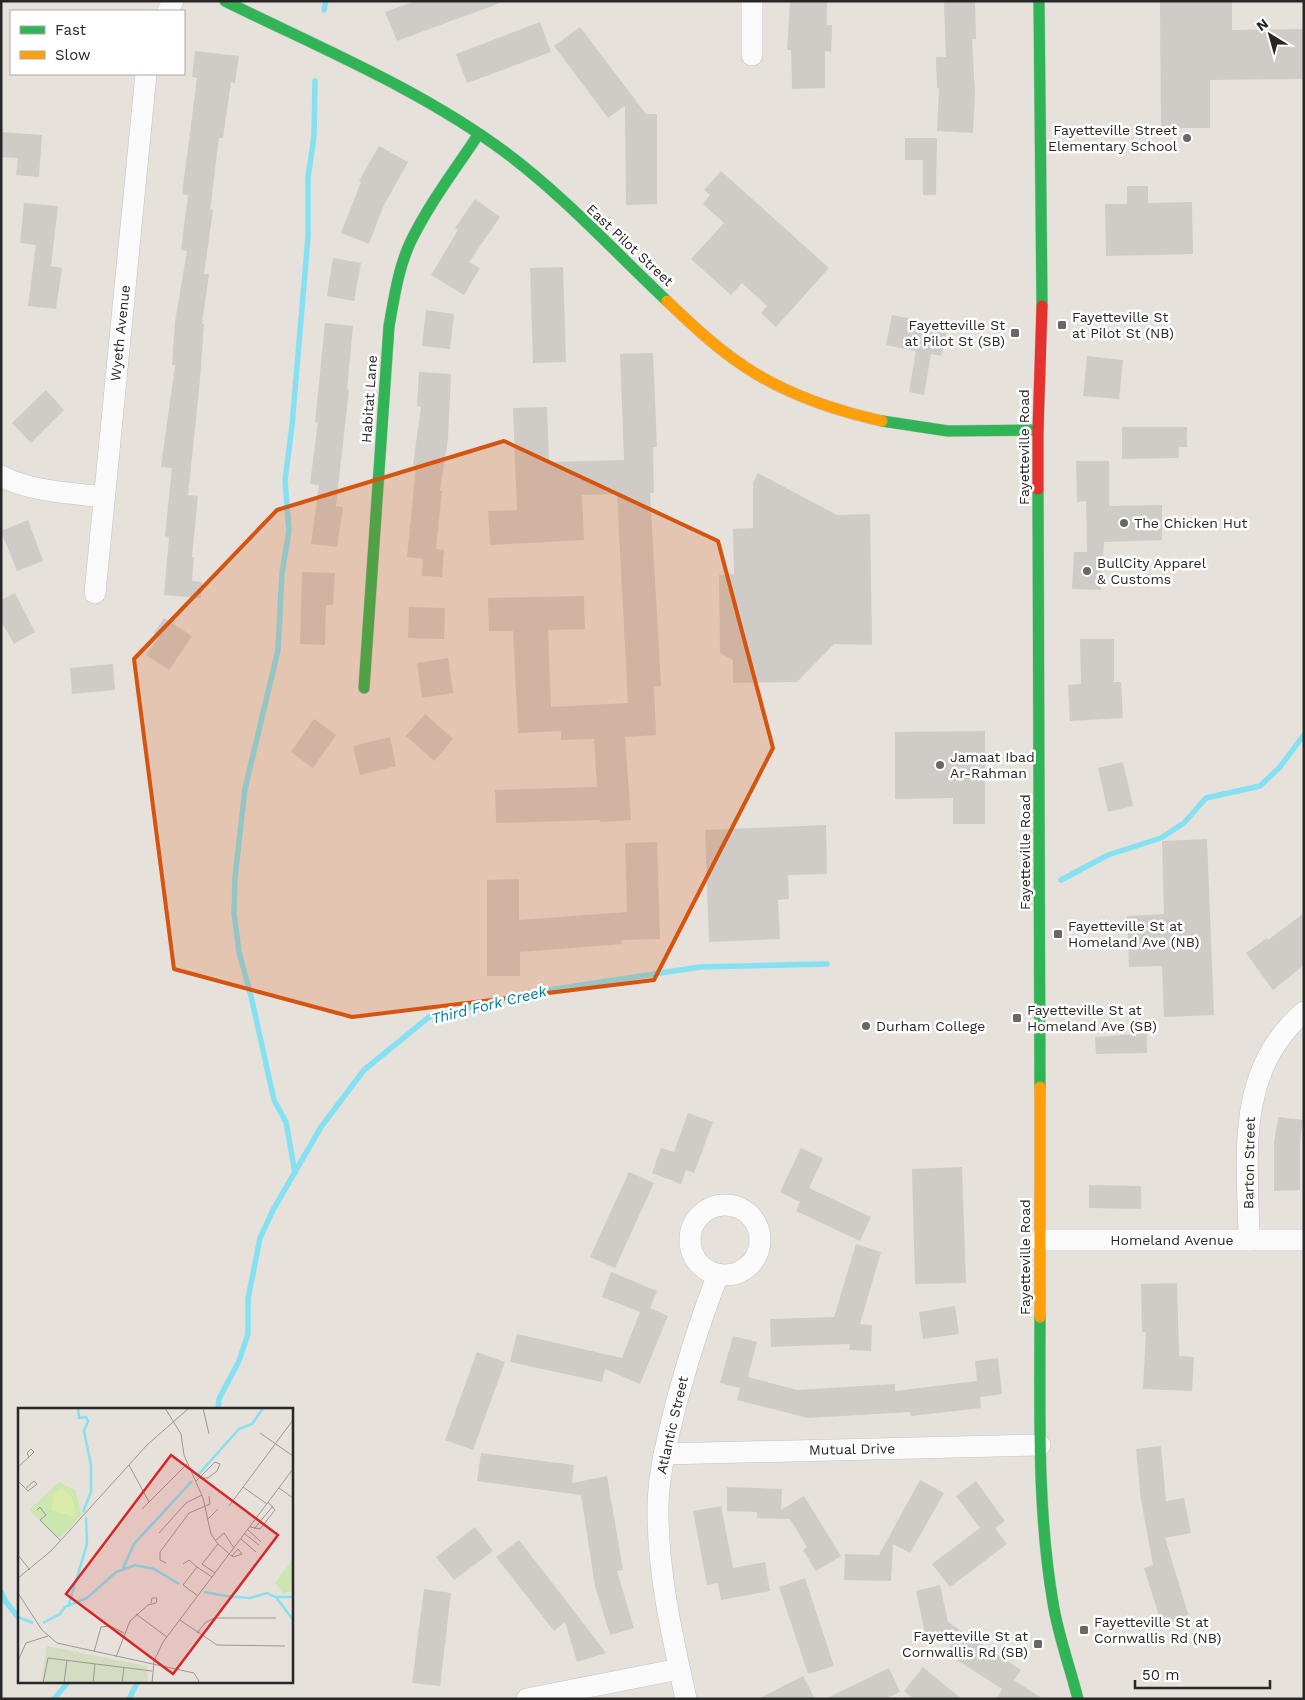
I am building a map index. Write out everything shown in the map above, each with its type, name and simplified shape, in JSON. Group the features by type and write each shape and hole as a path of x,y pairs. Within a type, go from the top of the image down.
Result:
{"main road":[{"name":"East Pilot Street","path":"225,1 400,86 504,152 610,245 696,328 732,358 775,384 820,404 891,422 948,431 1038,430"},
{"name":"Fayetteville Road","path":"1039,1 1042,292 1038,430 1040,1445 1045,1549 1053,1605 1078,1699"},
{"name":"Habitat Lane","path":"364,688 388,326 396,287 409,245 422,221 478,135"}],"street":[{"path":"752,1 752,55"},
{"name":"Wyeth Avenue","path":"95,593 146,75"},
{"path":"1,476 32,486 104,497"},
{"name":"Barton Street","path":"1249,1240 1247,1126 1252,1102 1257,1082 1267,1059 1283,1035 1304,1012"},
{"name":"Homeland Avenue","path":"1040,1240 1304,1240"},
{"name":"Atlantic Street","path":"686,1699 664,1594 659,1539 659,1480 690,1356 704,1308 718,1275"},
{"name":"Mutual Drive","path":"664,1454 1040,1445"},
{"path":"527,1699 679,1669"}],"highlighted area":[{"path":"504,441 718,541 773,748 654,980 352,1017 174,969 134,659 277,510"}],"building":[{"path":"415,1 500,1 500,3 397,41 385,12"},
{"path":"790,1 827,1 827,25 832,25 831,52 825,51 825,88 792,89 791,50 787,50"},
{"path":"944,1 975,1 976,39 972,39 975,94 973,133 937,131 939,88 937,88 936,57 946,57"},
{"path":"1160,1 1232,1 1232,30 1304,29 1304,79 1210,80 1210,128 1161,128"},
{"path":"540,22 551,52 467,83 456,54"},
{"path":"580,27 646,114 657,114 657,204 626,205 625,106 608,118 554,46"},
{"path":"195,51 239,56 235,83 231,82 223,138 219,138 210,210 213,210 204,274 209,274 202,324 204,324 200,380 188,495 198,496 192,557 194,557 192,581 202,582 201,598 164,595 169,537 165,536 172,468 161,467 175,365 172,365 175,322 187,251 181,250 188,195 182,194 197,78 192,77"},
{"path":"1,132 42,135 39,177 16,175 18,158 1,157"},
{"path":"905,138 937,138 936,195 923,195 923,160 905,160"},
{"path":"379,146 408,162 383,207 369,244 341,233 361,182 359,181"},
{"path":"721,171 829,268 776,327 761,313 767,306 742,283 731,295 691,259 724,223 703,204 710,195 704,190"},
{"path":"1127,186 1148,186 1148,203 1192,202 1193,254 1106,256 1105,204 1127,204"},
{"path":"475,199 500,217 469,262 480,268 464,295 431,275 458,230 455,228"},
{"path":"24,203 58,206 51,266 62,268 56,309 28,306 36,245 20,243"},
{"path":"333,258 361,263 354,301 327,296"},
{"path":"563,267 566,362 533,363 530,268"},
{"path":"426,310 454,314 450,349 422,346"},
{"path":"892,315 948,326 941,356 931,354 924,395 909,392 916,351 886,345"},
{"path":"325,323 353,326 347,389 349,390 336,506 343,507 337,547 311,544 319,485 310,484 318,422 315,422"},
{"path":"653,353 657,447 653,447 654,493 650,493 661,686 654,687 656,735 625,737 631,820 496,823 495,790 597,787 594,739 561,740 561,731 518,733 513,631 489,631 488,598 584,596 585,629 548,630 551,707 628,703 617,494 582,495 584,540 490,545 488,511 517,510 513,408 547,407 549,462 624,460 620,354"},
{"path":"1087,356 1123,360 1119,399 1083,396"},
{"path":"419,372 451,374 448,438 440,491 442,491 436,549 444,550 442,577 422,576 423,559 407,557 416,465 413,465 421,407 417,406"},
{"path":"46,390 64,410 31,443 12,423"},
{"path":"1122,427 1187,427 1187,447 1179,447 1179,458 1122,459"},
{"path":"1076,461 1109,461 1109,506 1162,505 1162,540 1104,542 1101,590 1072,589 1074,552 1087,552 1086,501 1077,502"},
{"path":"758,473 837,515 870,514 872,645 834,644 797,682 733,683 733,660 720,653 719,575 734,574 733,529 753,528 753,483"},
{"path":"28,520 43,561 17,571 1,531"},
{"path":"302,572 335,573 333,605 326,605 325,645 300,644"},
{"path":"15,593 35,632 14,644 1,621 1,600"},
{"path":"409,607 445,608 444,639 408,638"},
{"path":"164,618 192,636 169,670 146,655 159,637 154,633"},
{"path":"1080,639 1114,639 1114,682 1121,682 1123,718 1070,721 1068,685 1081,684"},
{"path":"448,658 453,693 422,698 417,663"},
{"path":"113,664 115,690 72,694 70,668"},
{"path":"425,714 453,739 434,761 406,736"},
{"path":"314,719 336,735 313,768 291,752"},
{"name":"Jamaat Ibad Ar-Rahman","path":"985,731 985,824 953,824 953,798 895,799 895,732"},
{"path":"390,737 396,766 360,775 353,746"},
{"path":"1123,762 1133,806 1108,812 1098,768"},
{"path":"826,825 827,874 788,875 789,899 778,900 780,939 709,942 705,830"},
{"path":"1207,839 1214,1015 1164,1017 1162,966 1129,967 1127,916 1164,914 1162,841"},
{"path":"657,842 660,939 621,940 622,944 520,952 520,976 487,976 487,880 519,879 519,920 627,912 625,843"},
{"path":"1304,913 1304,965 1273,990 1246,953 1267,938 1268,940"},
{"path":"1147,1033 1147,1053 1096,1054 1095,1037"},
{"path":"688,1113 713,1122 694,1173 686,1170 681,1184 652,1173 661,1148 674,1152"},
{"path":"1278,1117 1303,1120 1300,1143 1300,1190 1274,1191 1274,1143"},
{"path":"801,1148 823,1158 809,1188 871,1217 860,1241 796,1211 800,1202 780,1192"},
{"path":"962,1167 966,1283 915,1284 912,1169"},
{"path":"629,1172 654,1183 615,1268 590,1257"},
{"path":"1089,1185 1141,1186 1141,1209 1089,1208"},
{"path":"856,1244 881,1252 860,1324 872,1325 871,1351 849,1350 850,1344 771,1347 770,1319 834,1317"},
{"path":"611,1272 657,1291 650,1308 668,1316 640,1384 605,1369 602,1382 510,1362 517,1334 622,1358 640,1312 602,1297"},
{"path":"1177,1283 1179,1356 1194,1357 1192,1391 1143,1389 1146,1332 1142,1332 1141,1284"},
{"path":"955,1306 959,1334 923,1339 919,1312"},
{"path":"733,1336 757,1342 748,1377 797,1390 895,1384 895,1391 977,1381 975,1361 998,1358 1002,1394 980,1397 981,1408 911,1416 910,1412 808,1418 737,1400 740,1388 720,1383"},
{"path":"477,1352 505,1362 473,1450 445,1440"},
{"path":"1161,1446 1166,1501 1184,1498 1191,1533 1165,1538 1189,1617 1162,1625 1144,1568 1153,1565 1141,1500 1136,1449"},
{"path":"481,1453 574,1465 572,1483 607,1476 623,1570 617,1571 634,1628 610,1635 595,1586 581,1495 477,1481"},
{"path":"920,1480 944,1493 910,1553 893,1544 891,1581 844,1580 845,1554 879,1555"},
{"path":"976,1481 1005,1521 995,1528 1007,1544 950,1587 932,1564 980,1528 956,1496"},
{"path":"727,1487 782,1489 781,1510 804,1496 841,1556 816,1571 803,1550 807,1547 790,1519 757,1518 757,1512 727,1511"},
{"path":"721,1506 733,1568 765,1562 770,1591 721,1600 718,1583 707,1585 693,1511"},
{"path":"475,1527 493,1551 454,1580 436,1557"},
{"path":"519,1540 606,1653 577,1662 565,1622 554,1631 496,1557"},
{"path":"805,1578 834,1666 808,1674 779,1587"},
{"path":"940,1585 948,1622 960,1630 926,1638 916,1591"},
{"path":"424,1589 451,1593 440,1686 412,1683"},
{"path":"961,1630 1021,1670 1014,1680 1043,1699 996,1699 1002,1689 946,1653"},
{"path":"923,1667 962,1699 913,1699 904,1691"},
{"path":"889,1668 900,1692 885,1699 825,1699"},
{"path":"803,1676 815,1699 758,1699"}],"waterway":[{"path":"324,10 326,1"},
{"path":"295,1173 286,1122 274,1100 251,996 239,952 234,913 235,877 245,789 278,650 282,573 289,531 285,480 292,426 308,237 308,178 314,136 315,81"},
{"name":"Third Fork Creek","path":"1061,880 1108,855 1161,838 1184,823 1206,798 1260,786 1279,768 1304,735"},
{"name":"Third Fork Creek","path":"218,1408 219,1399 239,1361 248,1334 248,1299 260,1238 273,1210 321,1127 364,1070 429,1017 536,992 700,967 827,964"},
{"path":"1,1592 6,1602 18,1617"},
{"path":"54,1699 68,1682"},
{"name":"Third Fork Creek","path":"129,1699 138,1682"}],"traffic: fast":[{"path":"225,1 369,70 439,108 472,129 505,152 548,187 667,301"},
{"path":"1039,1 1042,306"},
{"path":"364,688 389,326 399,274 417,229 433,201 478,135"},
{"path":"882,421 948,431 1038,430"},
{"path":"1038,489 1040,1087"},
{"path":"1040,1317 1040,1460 1044,1532 1055,1615 1078,1699"}],"traffic: slow":[{"path":"667,301 719,348 768,381 815,402 882,421"},
{"path":"1040,1087 1040,1317"}],"traffic: jam":[{"path":"1038,489 1042,306"}],"place":[{"name":"Fayetteville Street Elementary School","path":"1187,138"},
{"name":"Fayetteville St at Pilot St (NB)","path":"1062,325"},
{"name":"Fayetteville St at Pilot St (SB)","path":"1015,333"},
{"name":"The Chicken Hut","path":"1124,523"},
{"name":"BullCity Apparel & Customs","path":"1087,571"},
{"name":"Jamaat Ibad Ar-Rahman","path":"940,765"},
{"name":"Fayetteville St at Homeland Ave (NB)","path":"1058,934"},
{"name":"Fayetteville St at Homeland Ave (SB)","path":"1017,1018"},
{"name":"Durham College","path":"866,1026"},
{"name":"Fayetteville St at Cornwallis Rd (NB)","path":"1084,1630"},
{"name":"Fayetteville St at Cornwallis Rd (SB)","path":"1038,1644"}]}
